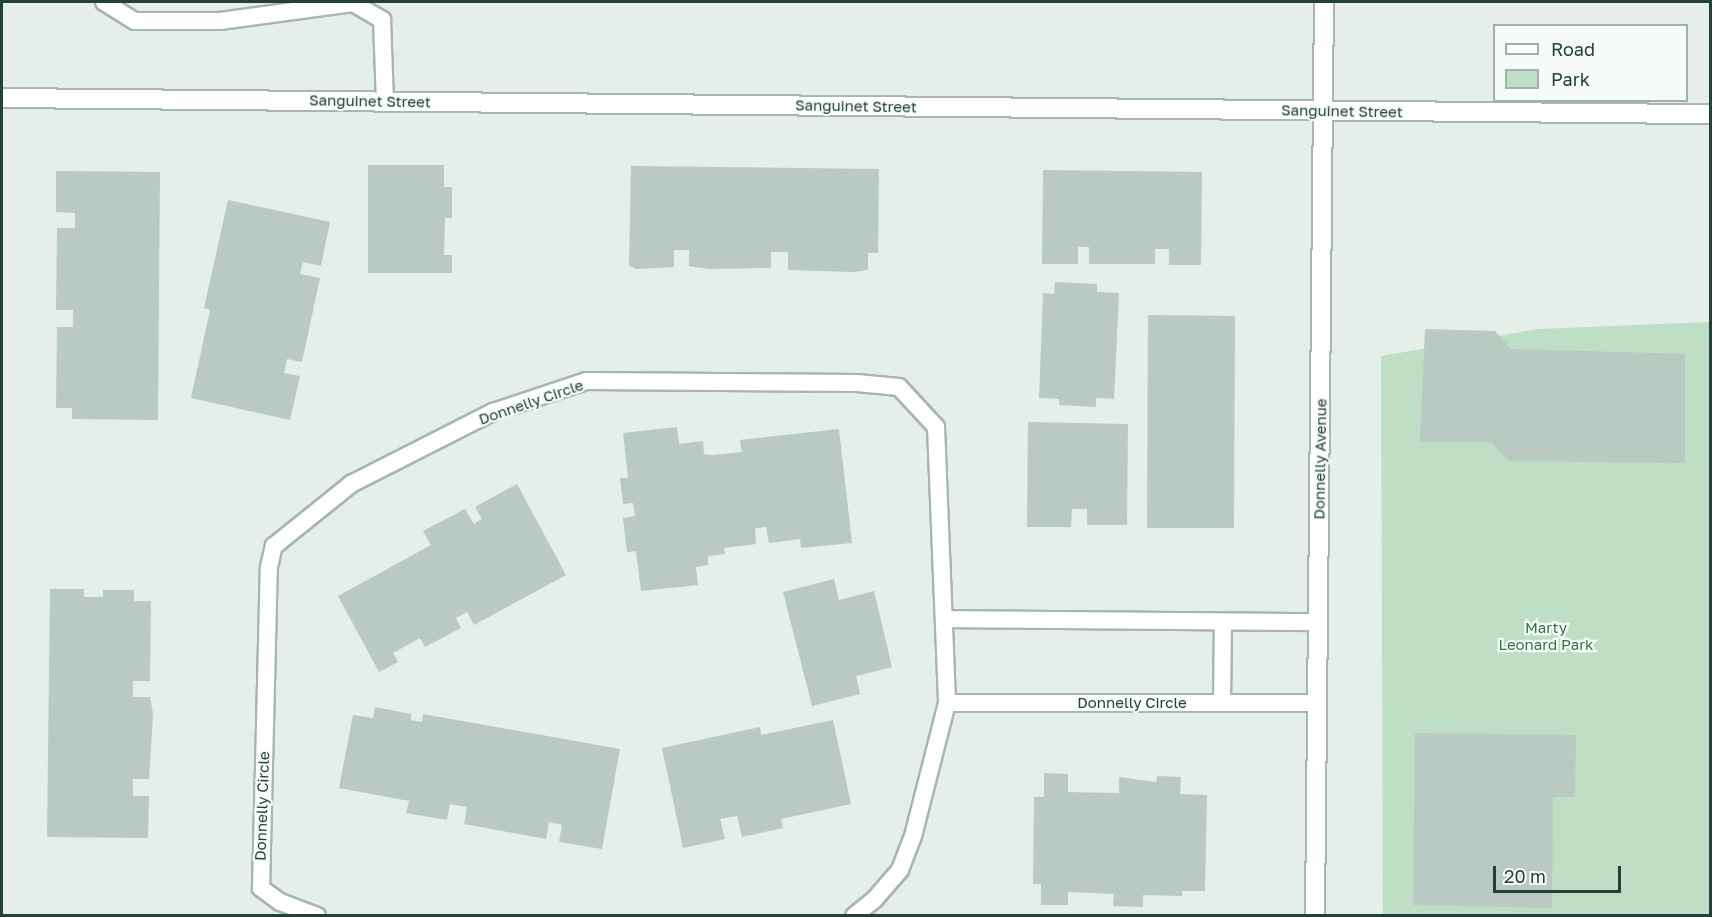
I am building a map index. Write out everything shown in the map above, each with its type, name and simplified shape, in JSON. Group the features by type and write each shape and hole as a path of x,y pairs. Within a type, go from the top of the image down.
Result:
{"street":[{"name":"Donnelly Avenue","path":"1315,915 1324,2"},
{"name":"Sanguinet Street","path":"2,98 1710,114"}],"lane":[{"path":"104,2 135,21 220,21 353,3 382,20 385,102"},
{"name":"Donnelly Circle","path":"317,915 280,903 261,888 269,567 273,546 351,483 493,412 586,381 857,383 899,387 936,427 947,704 913,836 900,870 875,899 854,915"},
{"path":"944,619 1318,622"},
{"path":"1222,704 1223,622"},
{"name":"Donnelly Circle","path":"947,704 1317,703"}],"green space":[{"name":"Marty Leonard Park","path":"1710,322 1710,915 1383,915 1381,356 1539,329"}],"building":[{"path":"368,165 444,165 444,187 452,187 452,218 445,218 444,255 452,255 452,273 368,273"},
{"path":"631,166 879,169 878,253 868,253 868,270 853,272 788,270 788,252 771,252 771,268 709,269 689,266 689,250 674,250 674,267 637,269 629,266"},
{"path":"1043,170 1202,172 1201,265 1169,265 1169,249 1155,249 1155,264 1089,264 1089,247 1078,247 1078,264 1042,264"},
{"path":"56,171 160,172 158,420 72,419 72,408 56,408 57,327 73,327 73,310 56,310 57,228 75,228 75,213 56,212"},
{"path":"228,200 330,222 321,266 303,262 300,274 320,278 302,362 287,359 284,373 300,376 290,420 191,398 210,310 204,308"},
{"path":"1055,282 1097,284 1097,292 1119,293 1114,399 1096,398 1096,407 1059,405 1059,399 1039,398 1043,293 1054,294"},
{"path":"1148,315 1235,316 1234,528 1147,528"},
{"path":"1425,329 1495,331 1511,349 1685,354 1685,463 1509,461 1491,442 1420,442"},
{"path":"1028,422 1128,424 1127,525 1087,525 1087,509 1072,509 1071,527 1027,527"},
{"path":"677,427 679,444 703,441 704,454 713,455 742,452 740,440 839,429 852,543 801,548 800,539 769,543 766,527 755,528 756,544 724,548 725,554 708,556 708,565 696,567 698,585 641,591 636,551 627,552 623,518 635,516 633,503 623,504 620,478 628,478 623,433"},
{"path":"517,484 566,575 474,625 467,612 456,618 461,628 425,647 420,638 393,653 398,662 379,672 338,596 431,545 423,531 465,509 474,524 482,519 475,507"},
{"path":"834,579 839,600 874,591 892,667 856,676 860,694 812,706 783,592"},
{"path":"50,589 84,589 84,597 103,597 103,590 134,590 134,601 151,601 150,681 133,681 133,697 150,697 153,714 149,779 133,779 133,796 149,796 148,838 47,837"},
{"path":"375,707 411,714 411,720 422,722 423,714 620,749 602,849 559,842 562,825 549,822 546,839 464,824 467,807 450,804 447,820 406,813 409,801 339,788 353,715 373,718"},
{"path":"833,720 851,804 781,819 783,828 742,837 737,816 720,819 725,839 683,848 662,748 760,727 761,735"},
{"path":"1415,733 1576,735 1575,797 1553,797 1552,908 1413,905"},
{"path":"1044,773 1068,774 1068,792 1119,793 1119,777 1156,782 1157,776 1181,777 1180,794 1207,795 1205,891 1182,891 1182,896 1143,895 1143,907 1113,906 1114,894 1068,892 1068,905 1041,905 1041,884 1033,884 1034,797 1044,797"}]}
